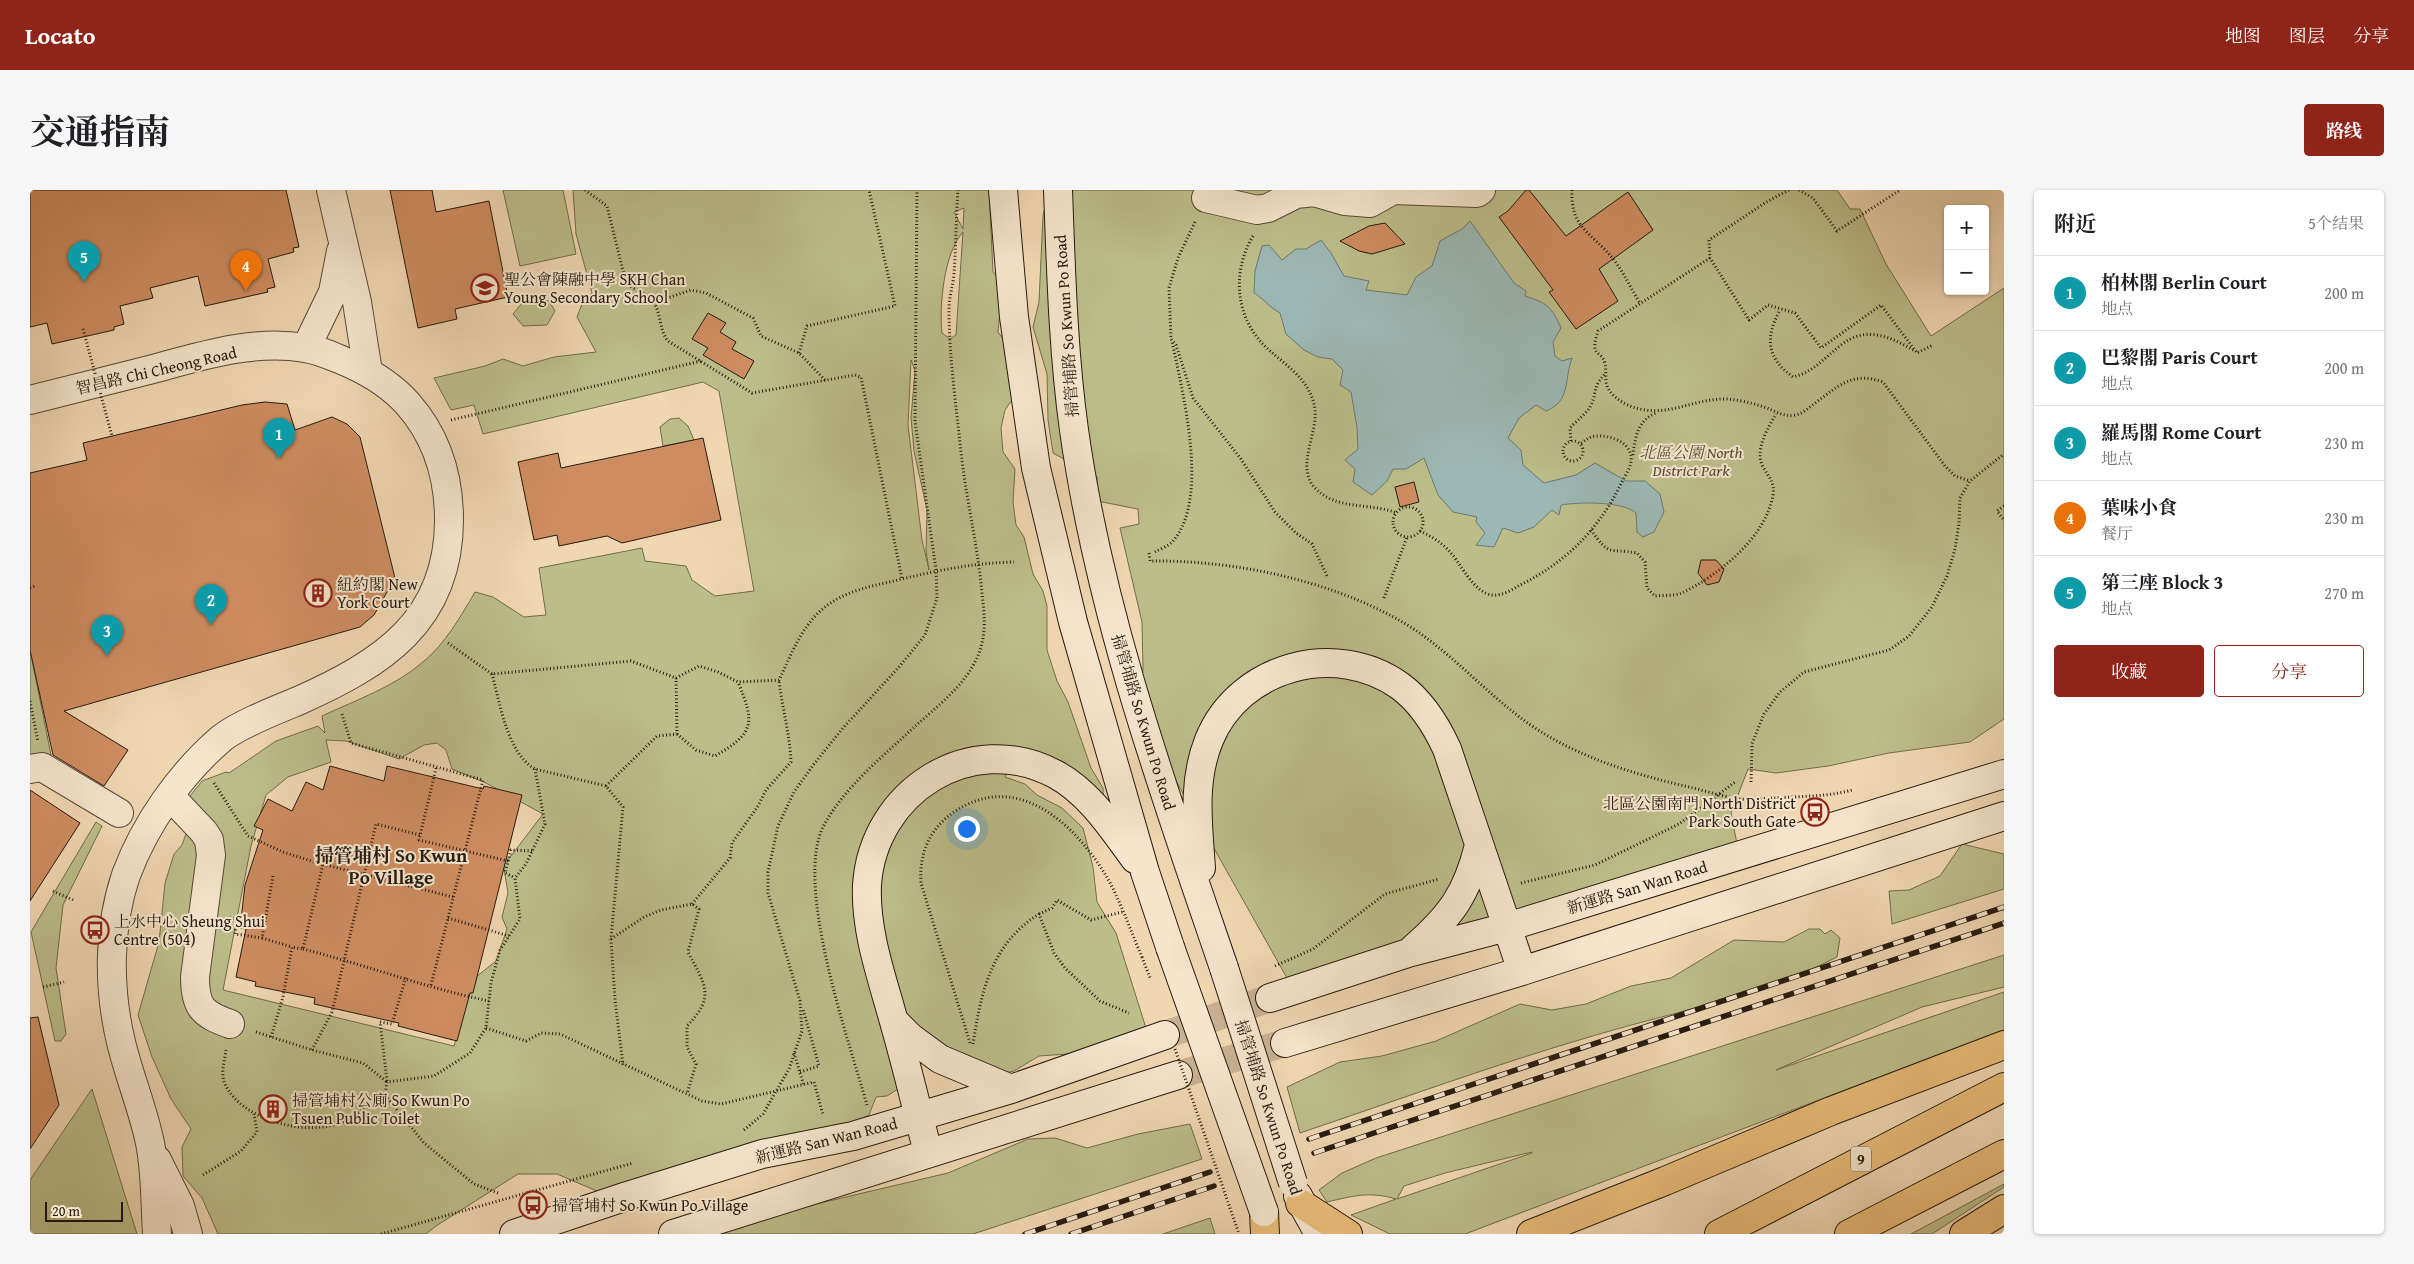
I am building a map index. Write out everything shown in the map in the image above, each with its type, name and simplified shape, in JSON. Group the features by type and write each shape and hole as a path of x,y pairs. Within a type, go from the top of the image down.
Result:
{"highway":[{"path":"1531,1234 1665,1181 1831,1111 2004,1045"},
{"name":"9","path":"1719,1234 2004,1086"},
{"path":"1849,1234 2004,1154"},
{"path":"1300,1203 1348,1234"},
{"path":"1964,1234 2004,1209"}],"street":[{"path":"330,190 357,302 368,372"},
{"path":"1003,190 1014,317 1036,468 1073,622 1145,872 1267,1227"},
{"name":"掃管埔路 So Kwun Po Road","path":"1058,190 1067,374 1087,505 1109,609 1134,700 1300,1203 1319,1234"},
{"path":"1206,198 1257,210 1268,208 1296,194 1314,192 1345,201 1370,203 1393,190 1477,193 1481,190"},
{"path":"306,348 333,292 340,265 340,230"},
{"name":"智昌路 Chi Cheong Road","path":"30,400 220,352 274,345 306,348 333,356 368,372 397,392 420,418 440,456 449,495 449,537 445,565 423,613 396,645 359,672 228,735 192,768 170,796 139,845 125,878 115,926 110,982 120,1040 150,1145 180,1206 188,1234"},
{"path":"1203,908 1196,804 1201,763 1209,739 1220,718 1233,702 1248,690 1282,671 1300,665 1334,662 1368,669 1400,686 1415,698 1438,729 1447,749 1522,971"},
{"path":"928,1153 870,928 867,886 869,868 881,829 897,806 923,783 946,770 970,762 1003,760 1038,767 1072,784 1085,796 1145,872"},
{"path":"36,768 119,813"},
{"name":"新運路 San Wan Road","path":"1270,998 1408,953 1507,927 2004,774"},
{"path":"170,796 209,840 211,855 194,977 195,994 201,1008 210,1017 230,1024"},
{"path":"1285,1043 1522,971 2004,816"},
{"path":"1408,953 1441,924 1453,908 1466,888 1479,845"},
{"path":"894,1022 910,1038 940,1059 1011,1089"},
{"name":"新運路 San Wan Road","path":"514,1234 762,1154 853,1136 1011,1089 1169,1038"},
{"path":"673,1234 1178,1075"},
{"name":"智昌路 Chi Cheong Road","path":"150,1145 157,1234"}],"path":[{"path":"585,190 607,206 628,285 650,298 654,303 663,335 668,341 752,393 855,375 861,377 902,579"},
{"path":"799,353 807,326 895,306 869,190"},
{"path":"800,1072 819,1066 768,893 768,872 778,826 794,792 814,764 843,728 925,636 937,598 936,570 915,421 917,190"},
{"path":"867,1107 821,932 816,902 815,872 818,845 823,827 859,778 956,690 972,667 982,645 985,624 962,455 950,331 949,306 954,275 958,190"},
{"path":"1572,190 1572,212 1614,260 1640,303"},
{"path":"1789,190 1768,201 1709,240 1710,258 1749,320 1768,305 1795,313 1821,348 1881,305 1918,353"},
{"path":"1799,190 1813,198 1837,231 1900,190"},
{"path":"1155,552 1171,543 1179,532 1189,504 1193,470 1190,436 1171,339 1169,288 1178,258 1206,198"},
{"path":"1255,232 1241,260 1238,287 1241,306 1258,338 1268,349 1297,372 1314,403 1316,426 1306,465 1309,477 1315,487 1330,500 1347,505 1382,507 1397,512"},
{"path":"1660,411 1638,409 1624,403 1608,389 1605,365 1596,354 1594,344 1598,331 1710,258"},
{"path":"654,303 691,290 706,293 753,318 761,336 799,353 825,380"},
{"path":"1779,312 1772,326 1770,344 1775,359 1793,377 1806,374 1825,361 1841,345 1855,337 1866,335 1893,338 1918,353"},
{"path":"83,329 112,436"},
{"path":"1171,339 1176,345 1193,398 1241,460 1275,512 1296,533 1312,544 1327,576"},
{"path":"1918,353 1933,345"},
{"path":"446,421 701,361"},
{"path":"1571,441 1570,428 1592,403 1596,385 1605,374"},
{"path":"1384,598 1407,537 1420,531 1430,535 1451,552 1478,587 1490,595 1500,595 1544,574 1573,551 1591,530 1618,490 1632,463 1638,428 1644,419 1660,411 1709,400 1727,400 1766,407 1776,414 1785,416 1802,412 1842,384 1857,377 1883,382 1946,466 1955,476 1970,480"},
{"path":"1591,530 1599,543 1608,550 1637,553 1645,562 1647,588 1656,596 1680,594 1706,578 1742,552 1767,517 1773,494 1771,478 1763,467 1760,454 1776,414"},
{"path":"1580,444 1589,437 1598,436 1615,439 1624,444 1631,452 1632,463"},
{"path":"1571,441 1580,444 1583,450 1581,457 1569,460 1564,456 1562,450 1565,444 1571,441"},
{"path":"1751,782 1752,744 1764,714 1780,692 1804,672 1889,650 1909,636 1932,608 1947,576 1955,549 1960,498 1970,480 2004,454"},
{"path":"2004,506 1997,512 2004,520"},
{"path":"1407,537 1395,530 1394,521 1397,512 1401,509 1415,509 1422,521 1420,531"},
{"path":"1149,553 1150,561 1189,560 1294,578 1374,607 1400,620 1420,635 1529,724 1554,739 1595,759 1642,776 1742,799 1835,795 1853,790"},
{"path":"611,939 644,917 660,910 692,904 730,858 732,843 758,806 766,790 791,762 790,737 782,707 779,680 796,644 809,624 828,604 851,592 936,570 978,563 1014,562"},
{"path":"30,588 35,586"},
{"path":"448,643 492,674 509,738 528,765 535,769 606,786 623,807 611,939 615,1000 623,1065"},
{"path":"492,674 631,661 676,678 699,666 718,672 738,682 779,680"},
{"path":"676,678 677,734"},
{"path":"606,786 657,736 677,734 696,750 715,756 738,742 748,727 749,708 738,682"},
{"path":"30,701 36,768"},
{"path":"342,714 351,744 483,780 431,985"},
{"path":"436,768 419,840 508,861"},
{"path":"385,1095 342,1122 309,1129 282,1124 254,1113 237,1099 225,1084 223,1073 230,1024 312,1050 363,1063 387,1082 434,1076 470,1053 486,1028 491,983 500,950 520,919 514,878 526,864 545,824 535,769"},
{"path":"213,781 248,836 283,852 323,864 453,897"},
{"path":"1521,884 1595,865 1679,824 1735,782"},
{"path":"1122,912 1091,920 1057,900 1052,908 1039,914 1019,928 1003,947 987,977 978,1010 972,1048 921,883 920,865 928,838 946,818 965,805 987,798 1014,797 1033,802 1084,843 1106,876 1122,912 1142,957 1151,980"},
{"path":"312,1050 332,1012 376,824 420,836"},
{"path":"514,878 505,873 511,850 532,851"},
{"path":"304,949 323,864"},
{"path":"262,938 273,876"},
{"path":"1270,968 1313,948 1385,894 1440,879"},
{"path":"53,891 73,900"},
{"path":"688,1094 696,1064 687,1047 687,1026 700,1012 707,995 688,952 699,909 692,904"},
{"path":"203,913 237,919 235,934 262,938 292,948 304,949 489,1001"},
{"path":"1039,914 1054,953 1066,968 1100,1001 1129,1013"},
{"path":"448,918 510,936"},
{"path":"271,1037 283,997 292,948"},
{"path":"406,977 392,1024 380,1022 387,1082 385,1095 424,1143 474,1184 498,1193"},
{"path":"43,986 64,982"},
{"path":"738,1133 756,1122 789,1069 802,1031 800,1001"},
{"path":"486,1028 526,1041 540,1033 560,1034 688,1094 702,1100 720,1104 804,1086 814,1082 824,1116"},
{"path":"1169,1038 1239,1234"},
{"path":"794,1052 804,1086"},
{"path":"203,1175 241,1151 257,1132 254,1113"},
{"path":"381,1234 637,1162"}],"green space":[{"path":"503,190 563,190 576,254 520,266"},
{"path":"573,190 989,190 993,272 997,277 1001,292 998,332 1011,350 1016,394 1005,410 1001,428 1003,452 1015,469 1013,502 1016,525 1024,537 1033,574 1043,591 1047,606 1047,650 1057,681 1068,702 1091,768 1103,788 1104,817 1072,791 1010,769 1005,777 1025,784 1037,795 1062,808 1083,828 1093,867 1097,902 1116,933 1146,1028 1096,1052 1039,1056 1014,1071 994,1075 935,1046 899,1067 898,1089 887,1096 876,1097 869,1115 822,1136 816,1129 775,1164 606,1195 557,1174 518,1174 426,1234 218,1234 202,1198 183,1176 182,1147 191,1129 171,1099 152,1057 138,1015 159,942 165,883 174,854 182,845 192,817 186,801 202,781 226,772 229,773 276,741 318,726 325,733 322,716 400,679 431,655 452,629 475,592 493,597 524,617 546,615 539,568 642,548 645,561 686,566 692,580 715,596 754,591 719,391 703,382 483,434 474,405 451,410 434,378 485,366 503,359 523,366 554,357 596,352 577,317 582,304 592,293 576,234","holes":["964,208 963,229 954,212","963,232 956,335 950,339 942,333 941,308 947,266 957,241","911,360 915,371 911,418 914,451 927,510 926,551 929,570 922,540 908,425","326,740 346,741 399,759 424,745 437,743 446,750 452,769 486,783 543,814 511,856 503,863 508,893 502,917 507,929 496,961 476,977 455,1017 458,1033 454,1046 223,990 251,846 266,795 288,777 331,762"]},
{"name":"北區公園 North District Park","path":"1048,190 1837,190 1850,209 1860,209 1886,264 1931,336 2004,288 2004,719 1970,742 1889,753 1828,766 1776,773 1748,769 1731,813 1737,844 1287,978 1167,765 1137,720 1143,669 1142,622 1120,528 1139,524 1138,509 1097,501 1097,477 1053,453 1048,420 1047,374 1033,327 1039,302 1043,216"},
{"path":"533,300 549,301 555,311 547,325 523,326 513,314 523,302"},
{"path":"679,418 688,426 694,440 663,446 660,427 670,419"},
{"path":"30,650 51,755 30,760"},
{"path":"96,822 102,826 63,905 56,968 66,1034 61,1041 55,1041 31,932"},
{"path":"1962,844 2004,854 2004,889 1892,924 1889,891 1909,890 1940,876"},
{"path":"1809,929 1820,929 1825,934 1831,930 1840,938 1837,957 1808,971 1749,992 1559,1046 1300,1133 1287,1087 1340,1062 1382,1056 1436,1041 1520,1004 1552,1010 1586,1004 1631,986 1671,978 1734,940 1784,942"},
{"path":"2004,955 2004,987 1922,1007 1776,1070 2004,992 2004,1030 1465,1234 1390,1234 1351,1215 1396,1199 1378,1195 1362,1195 1327,1202 1319,1190 1342,1173 1376,1158","holes":["1532,1153 1397,1199 1404,1186 1445,1173"]},
{"path":"92,1089 137,1234 30,1234 30,1180"},
{"path":"1190,1124 1202,1159 973,1234 709,1234 816,1204 948,1173 1028,1139 1055,1138 1087,1148 1138,1134"},
{"path":"2004,1184 2004,1187 1932,1234 1911,1234"},
{"path":"1210,1218 1215,1234 1163,1234"}],"water":[{"path":"1470,221 1514,283 1526,291 1525,296 1544,304 1555,315 1561,328 1553,342 1555,356 1562,361 1572,358 1563,396 1559,402 1546,411 1536,405 1519,418 1508,438 1521,450 1523,465 1544,483 1576,475 1595,463 1626,481 1645,481 1660,494 1664,512 1654,532 1643,537 1637,532 1636,513 1630,509 1611,504 1578,503 1561,505 1559,515 1552,510 1534,527 1518,533 1503,528 1494,547 1476,545 1485,533 1476,522 1477,517 1453,512 1438,495 1424,458 1406,469 1393,469 1387,481 1372,495 1353,482 1355,469 1345,460 1358,449 1357,428 1351,392 1340,385 1343,370 1332,359 1318,357 1304,350 1286,334 1280,313 1254,293 1255,271 1262,246 1269,245 1282,260 1296,249 1306,249 1321,240 1344,276 1369,281 1366,290 1407,295 1416,277 1432,266 1440,241 1462,229"}],"building":[{"path":"30,190 286,190 299,247 293,248 294,252 268,259 275,287 267,289 268,292 205,306 198,276 150,288 153,298 120,306 124,324 114,327 114,330 52,344 47,323 30,327"},
{"path":"390,190 432,190 436,212 489,201 508,297 455,309 457,319 418,328"},
{"path":"1526,190 1529,190 1566,236 1628,192 1653,230 1599,269 1618,301 1576,329 1549,292 1553,290 1499,217 1508,211"},
{"path":"1385,223 1405,244 1372,254 1359,251 1340,241 1369,226"},
{"path":"708,313 726,323 720,332 736,342 732,349 754,361 744,379 703,355 708,348 692,339"},
{"path":"265,402 287,404 295,430 332,417 347,424 360,437 395,578 374,615 360,627 64,711 128,750 104,786 53,755 30,650 30,473 87,460 83,443 242,405"},
{"path":"703,438 721,520 622,543 607,536 559,546 557,535 534,540 518,462 558,453 561,468"},
{"path":"1414,482 1419,502 1400,507 1395,487"},
{"path":"1701,560 1716,560 1724,569 1719,582 1707,585 1698,573"},
{"path":"330,766 384,781 387,766 483,789 484,786 522,795 473,993 470,993 457,1041 398,1026 399,1023 314,1004 315,998 255,986 256,982 236,977 246,929 240,928 245,885 263,830 254,826 268,799 292,811 306,782 323,790"},
{"path":"30,790 80,823 30,901"},
{"path":"38,1017 59,1105 30,1149 30,1018"}],"tunnel":[{"path":"1165,1035 1270,998"},
{"path":"1178,1075 1285,1043"}],"railway":[{"path":"1309,1139 2004,907"},
{"path":"1314,1153 2004,923"},
{"path":"1025,1234 1210,1172"},
{"path":"1071,1234 1214,1186"}],"place":[{"name":"第三座 Block 3","path":"84,282"},
{"name":"聖公會陳融中學 SKH Chan Young Secondary School","path":"485,288"},
{"name":"葉味小食","path":"246,291"},
{"name":"柏林閣 Berlin Court","path":"279,459"},
{"name":"紐約閣 New York Court","path":"318,593"},
{"name":"巴黎閣 Paris Court","path":"211,625"},
{"name":"羅馬閣 Rome Court","path":"107,656"},
{"name":"北區公園南門 North District Park South Gate","path":"1815,812"},
{"name":"上水中心 Sheung Shui Centre (504)","path":"95,930"},
{"name":"掃管埔村公廁 So Kwun Po Tsuen Public Toilet","path":"273,1109"},
{"name":"掃管埔村 So Kwun Po Village","path":"533,1205"}],"district":[{"name":"掃管埔村 So Kwun Po Village","path":"391,866"}]}
